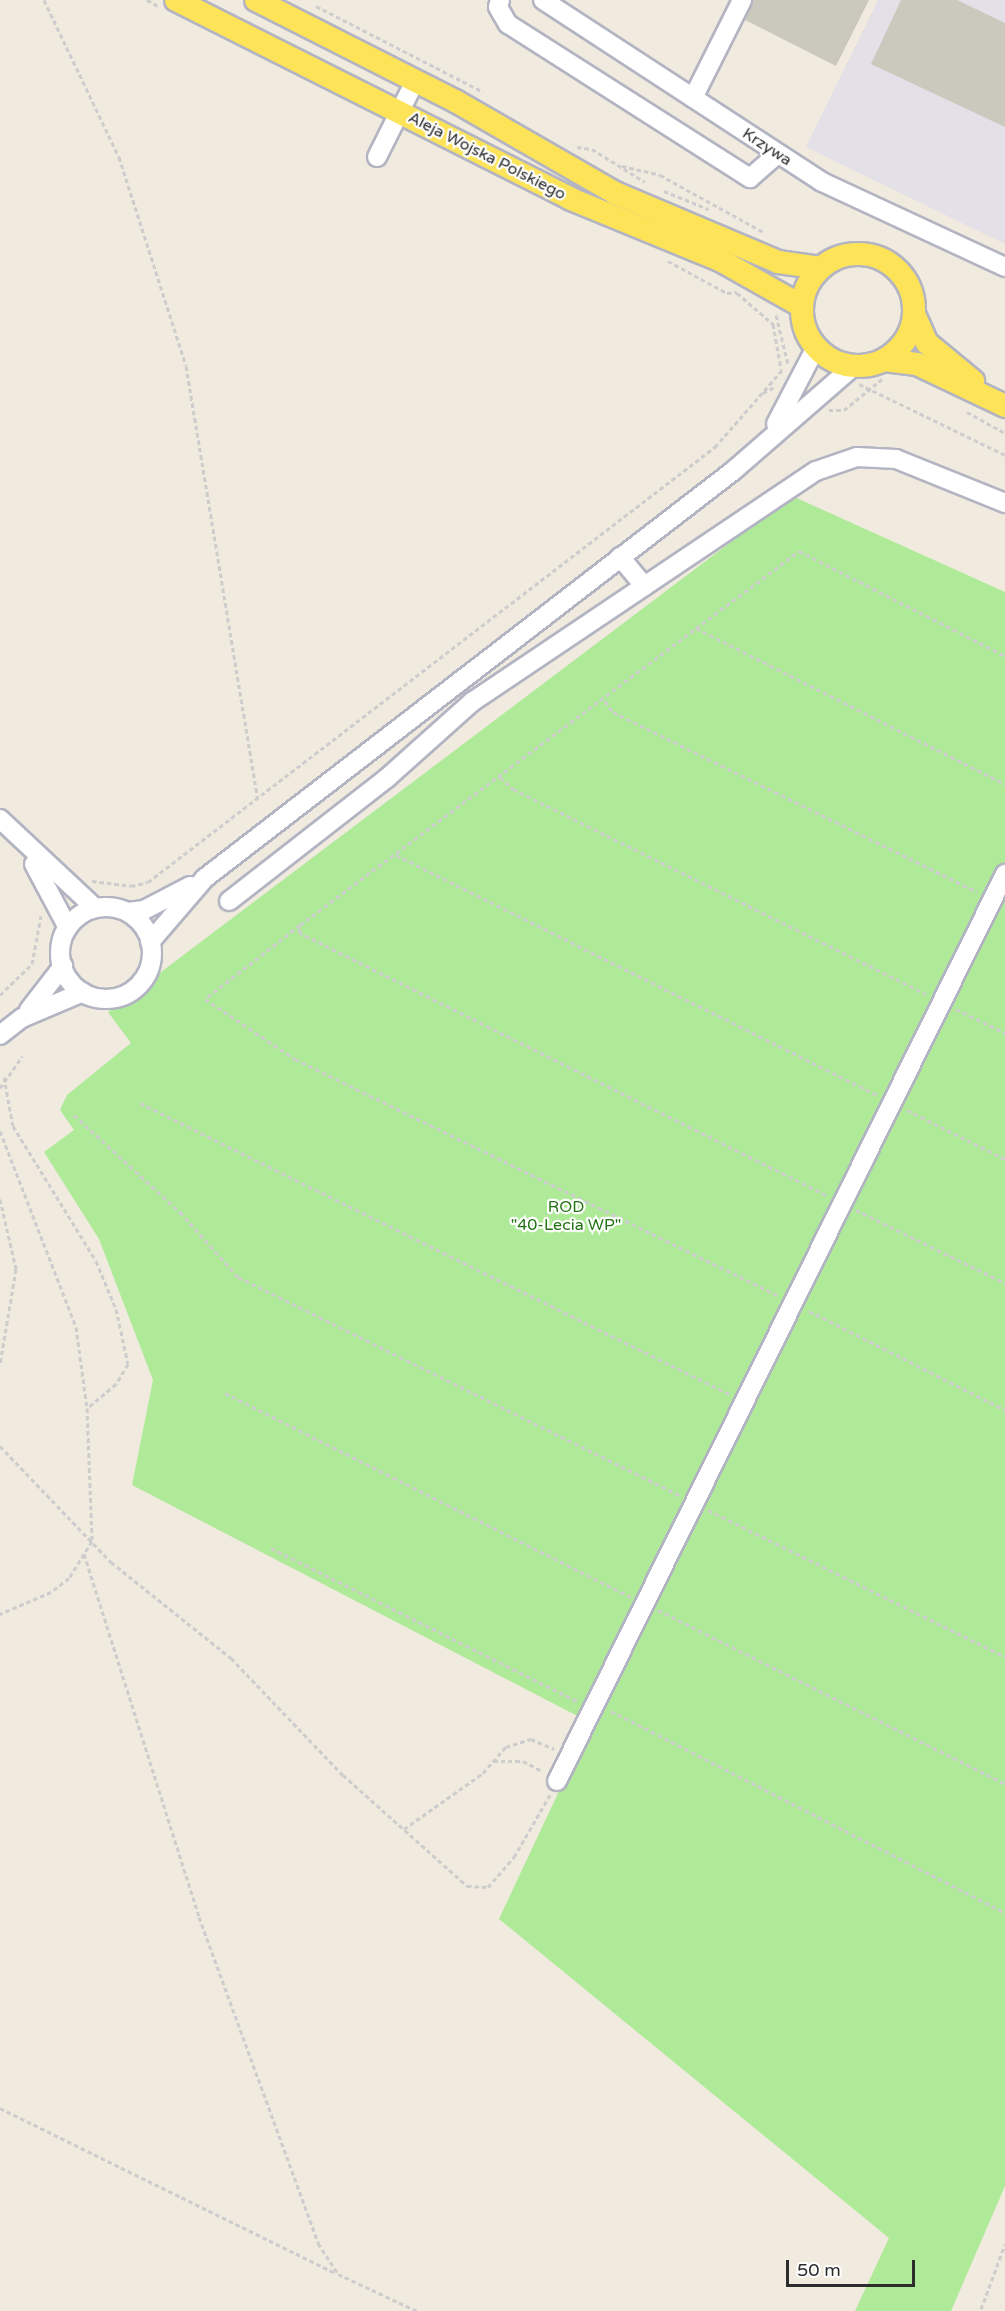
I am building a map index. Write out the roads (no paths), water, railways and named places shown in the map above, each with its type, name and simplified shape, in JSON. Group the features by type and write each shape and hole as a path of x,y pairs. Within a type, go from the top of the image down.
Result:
{"main road":[{"name":"Aleja Wojska Polskiego","path":"176,0 571,199 720,260 801,305"},
{"name":"Aleja Wojska Polskiego","path":"256,0 415,81 615,193 778,262 821,268"},
{"path":"849,254 883,260 907,282 914,314 927,343 1000,403 917,364 884,360 854,366 833,361 816,347 801,305 821,268 849,254"},
{"path":"884,360 902,345 914,314"}],"street":[{"path":"500,0 498,7 508,24 750,178 776,154"},
{"name":"Krzywa","path":"543,0 776,154 830,186 1005,267"},
{"path":"693,98 735,2"},
{"path":"378,157 415,81"},
{"path":"767,438 816,347"},
{"path":"0,819 24,846 69,889 95,908 128,912 144,910 205,878 733,471 767,438 854,366"},
{"path":"229,901 387,778 472,702 644,586 750,510 816,471 857,457 896,459 1005,503"},
{"path":"620,557 644,586"},
{"path":"24,846 68,928"},
{"path":"549,1783 595,1703 691,1502 1005,874"},
{"path":"150,942 205,878"},
{"path":"83,992 63,966 60,950 68,928 95,908"},
{"path":"22,1018 83,992 109,998 129,992 149,969 150,942 128,912"},
{"path":"0,1035 22,1018 63,966"}],"park label":[{"name":"ROD \"40-Lecia WP\"","path":"566,1216"}]}
